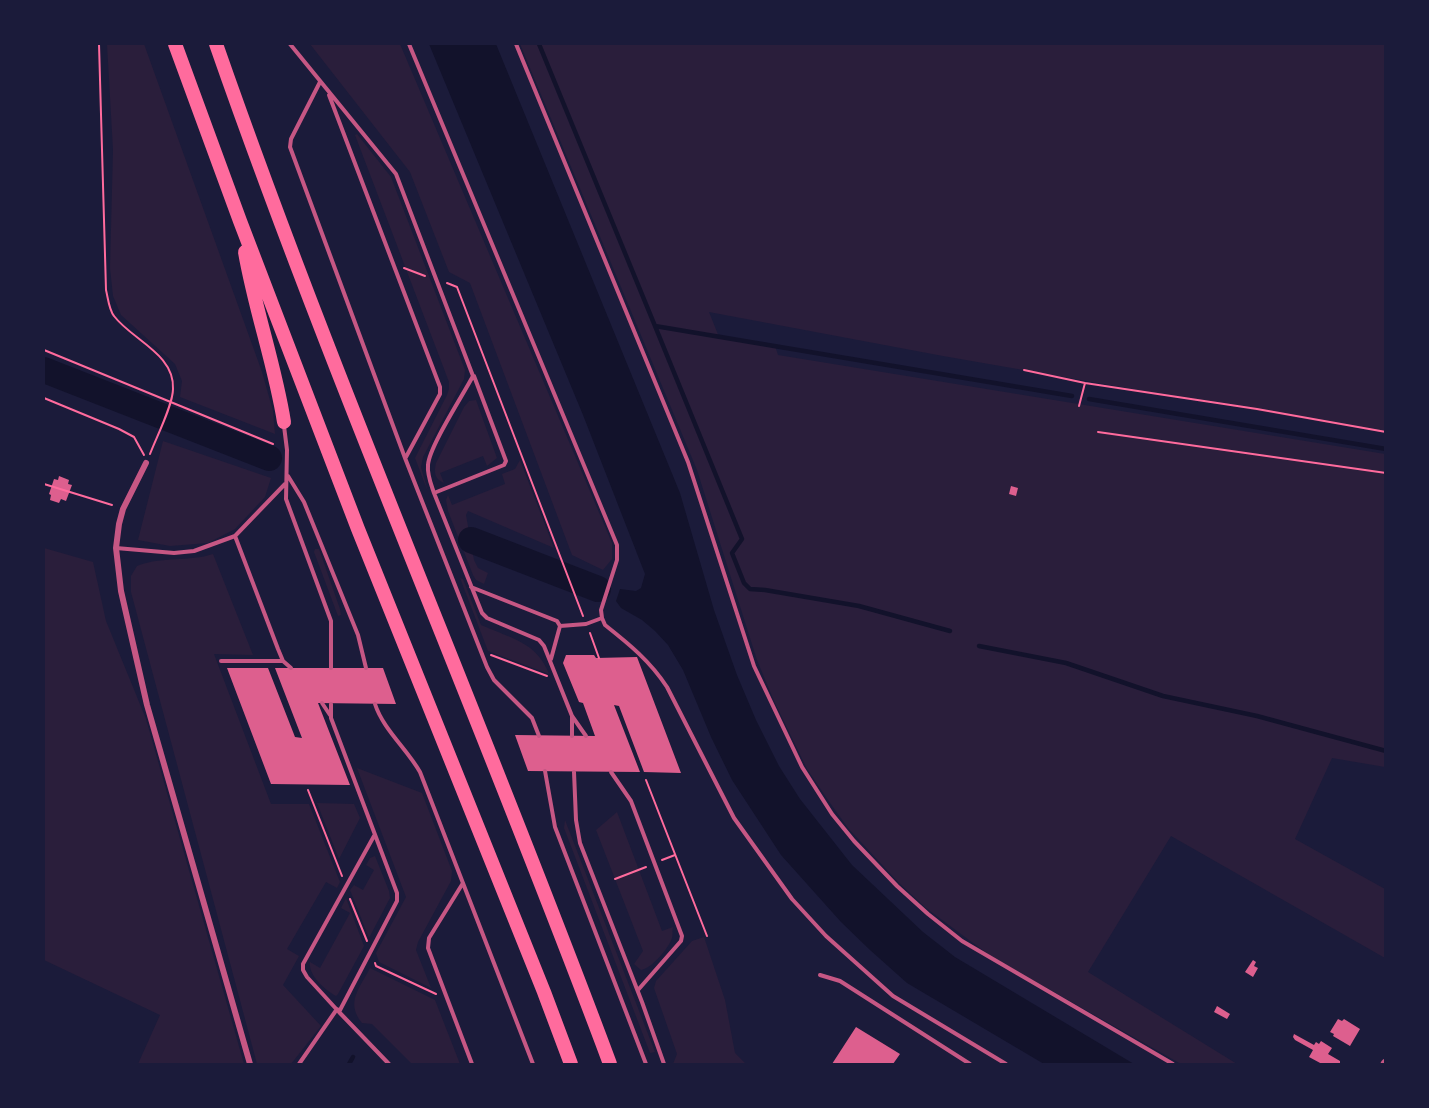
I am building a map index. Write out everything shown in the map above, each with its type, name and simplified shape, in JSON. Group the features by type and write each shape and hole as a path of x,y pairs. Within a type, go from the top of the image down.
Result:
{"highway":[{"path":"175,44 358,529 544,992 571,1065"},
{"path":"216,44 382,483 610,1065"},
{"path":"240,220 251,285 273,363 284,422"}],"street":[{"path":"146,463 123,509 119,524 117,548 121,591 147,705 250,1065"}],"lane":[{"path":"290,44 396,174 506,461 504,465 434,493"},
{"path":"410,44 617,545 617,560 601,610 605,625 644,657 667,687 734,818 792,899 826,936 893,996 1006,1065"},
{"path":"516,44 688,462 754,666 802,767 832,814 897,886 962,941 1173,1065"},
{"path":"320,82 291,139 290,147 405,458 489,670 494,680 532,718 540,736"},
{"path":"327,90 440,387 440,394 405,458"},
{"path":"473,376 430,456 429,477 434,493 482,613 487,618 539,640 551,660 572,716 586,736"},
{"path":"284,422 287,450 286,499 331,621 331,668"},
{"path":"287,475 304,502 357,635 366,668"},
{"path":"117,548 174,553 194,551 235,536 285,483"},
{"path":"235,536 284,661 291,668"},
{"path":"471,587 557,621 560,626 551,660"},
{"path":"560,626 586,624 602,618"},
{"path":"220,661 284,661"},
{"path":"299,1065 338,1010 397,901 397,893 331,718 322,703"},
{"path":"331,704 331,718"},
{"path":"375,704 378,714 413,759 420,772 533,1065"},
{"path":"572,716 572,736"},
{"path":"545,771 555,827 646,1065"},
{"path":"574,772 576,820 580,843 638,990 664,1065"},
{"path":"611,772 631,801 682,936 638,990"},
{"path":"375,836 303,964 303,970 389,1065"},
{"path":"464,882 429,938 428,948 472,1065"},
{"path":"820,975 840,981 970,1065"}],"path":[{"path":"99,44 106,290 112,315 162,359 173,380 172,396 146,463"},
{"path":"394,265 457,287 577,599"},
{"path":"44,350 273,444"},
{"path":"1024,370 1085,383 1257,409 1386,432"},
{"path":"1079,406 1085,383"},
{"path":"44,398 134,437 142,449 146,463"},
{"path":"1098,432 1386,472"},
{"path":"44,470 44,484 112,505"},
{"path":"491,655 559,681"},
{"path":"646,780 706,936"},
{"path":"308,790 376,966 447,1000"}],"shaded area":[{"path":"107,44 144,44 262,372 273,411 275,434 180,397 182,381 175,364 121,315 113,296 110,268 113,150"},
{"path":"310,44 400,44 612,543 612,559 603,570 572,555 470,283 449,272 410,172"},
{"path":"429,44 496,44 680,493 714,610 737,675 779,766 800,799 852,865 923,932 955,957 1134,1064 1044,1064 907,983 841,922 781,855 732,780 683,670 668,645 642,620 621,608 616,601 620,589 636,591 641,588 645,574 583,415"},
{"path":"520,44 1385,44 1385,433 943,356 709,312 719,337 775,346 778,355 1385,454 1385,767 1332,758 1295,839 1385,889 1385,958 1171,836 1088,972 1237,1064 1181,1064 992,957 926,908 898,882 848,828 828,800 807,769 774,701 757,660 697,470"},
{"path":"357,134 391,177 465,370 464,379 423,457 421,467 428,492 415,458 447,395 449,382 355,135"},
{"path":"476,400 497,458 487,466 483,456 440,473 444,483 436,475 436,463 464,407 469,401"},
{"path":"163,441 271,478 265,497 235,529 208,543 170,546 138,540"},
{"path":"520,460 554,548 468,511 466,515 474,560 478,568 488,573 484,584 476,580 473,575 448,511 446,500 448,495 452,505 505,484 502,474 515,469"},
{"path":"44,548 93,562 106,621 146,719 244,1064 138,1064 160,1015 44,960"},
{"path":"315,549 319,549 341,615 338,616 314,552"},
{"path":"213,554 253,655 214,654 271,804 309,804 340,882 337,888 326,882 287,949 299,956 283,985 321,1026 291,1064 257,1064 131,592 131,576 137,566 156,561"},
{"path":"460,578 463,579 481,625 530,648 544,663 549,674 488,651"},
{"path":"357,768 422,793 452,871 451,881 418,942 416,950 431,988 379,962 376,953 406,897"},
{"path":"317,803 354,804 360,818 339,859"},
{"path":"617,812 662,931 673,927 672,938 664,952 650,966 641,970 634,964 643,951 596,830"},
{"path":"565,820 655,1052 650,1053 564,828"},
{"path":"375,856 390,898 369,938 350,890 354,885 363,890 374,870 366,865 370,858"},
{"path":"346,898 364,946 336,996 314,977 310,962 320,968 350,913 341,908"},
{"path":"704,937 725,1000 735,1053 746,1064 673,1064 677,1054 654,988 656,981 692,941"},
{"path":"370,968 435,1000 460,1064 412,1064 372,1024 362,1023 357,1015 354,1002"}],"building":[{"path":"59,476 69,480 68,484 72,485 66,501 61,499 59,503 50,500 51,495 49,494 54,479 58,480"},
{"path":"1011,486 1018,488 1016,496 1009,494"},
{"path":"566,655 594,655 596,658 637,657 681,773 644,772 619,706 614,705 640,772 528,771 515,735 595,736 583,703 579,702 563,663"},
{"path":"227,668 268,668 295,737 302,738 275,668 383,668 396,704 318,703 350,785 271,784"},
{"path":"1253,960 1256,962 1254,966 1258,968 1253,977 1245,972"},
{"path":"1217,1006 1230,1014 1227,1019 1214,1012"},
{"path":"1338,1019 1342,1021 1344,1019 1360,1029 1350,1046 1330,1032"},
{"path":"856,1027 900,1054 893,1064 832,1064"},
{"path":"1294,1034 1314,1045 1321,1041 1332,1048 1328,1054 1340,1061 1340,1064 1322,1064 1309,1057 1313,1050 1295,1040"}],"waterway":[{"path":"539,44 655,326 1072,396"},
{"path":"655,326 742,539 732,553 744,583 750,589 859,606 950,631"},
{"path":"44,370 269,458"},
{"path":"1089,399 1386,449"},
{"path":"471,540 598,589"},
{"path":"979,646 1066,663 1163,696 1257,716 1386,751"},
{"path":"349,1064 353,1057"}]}
